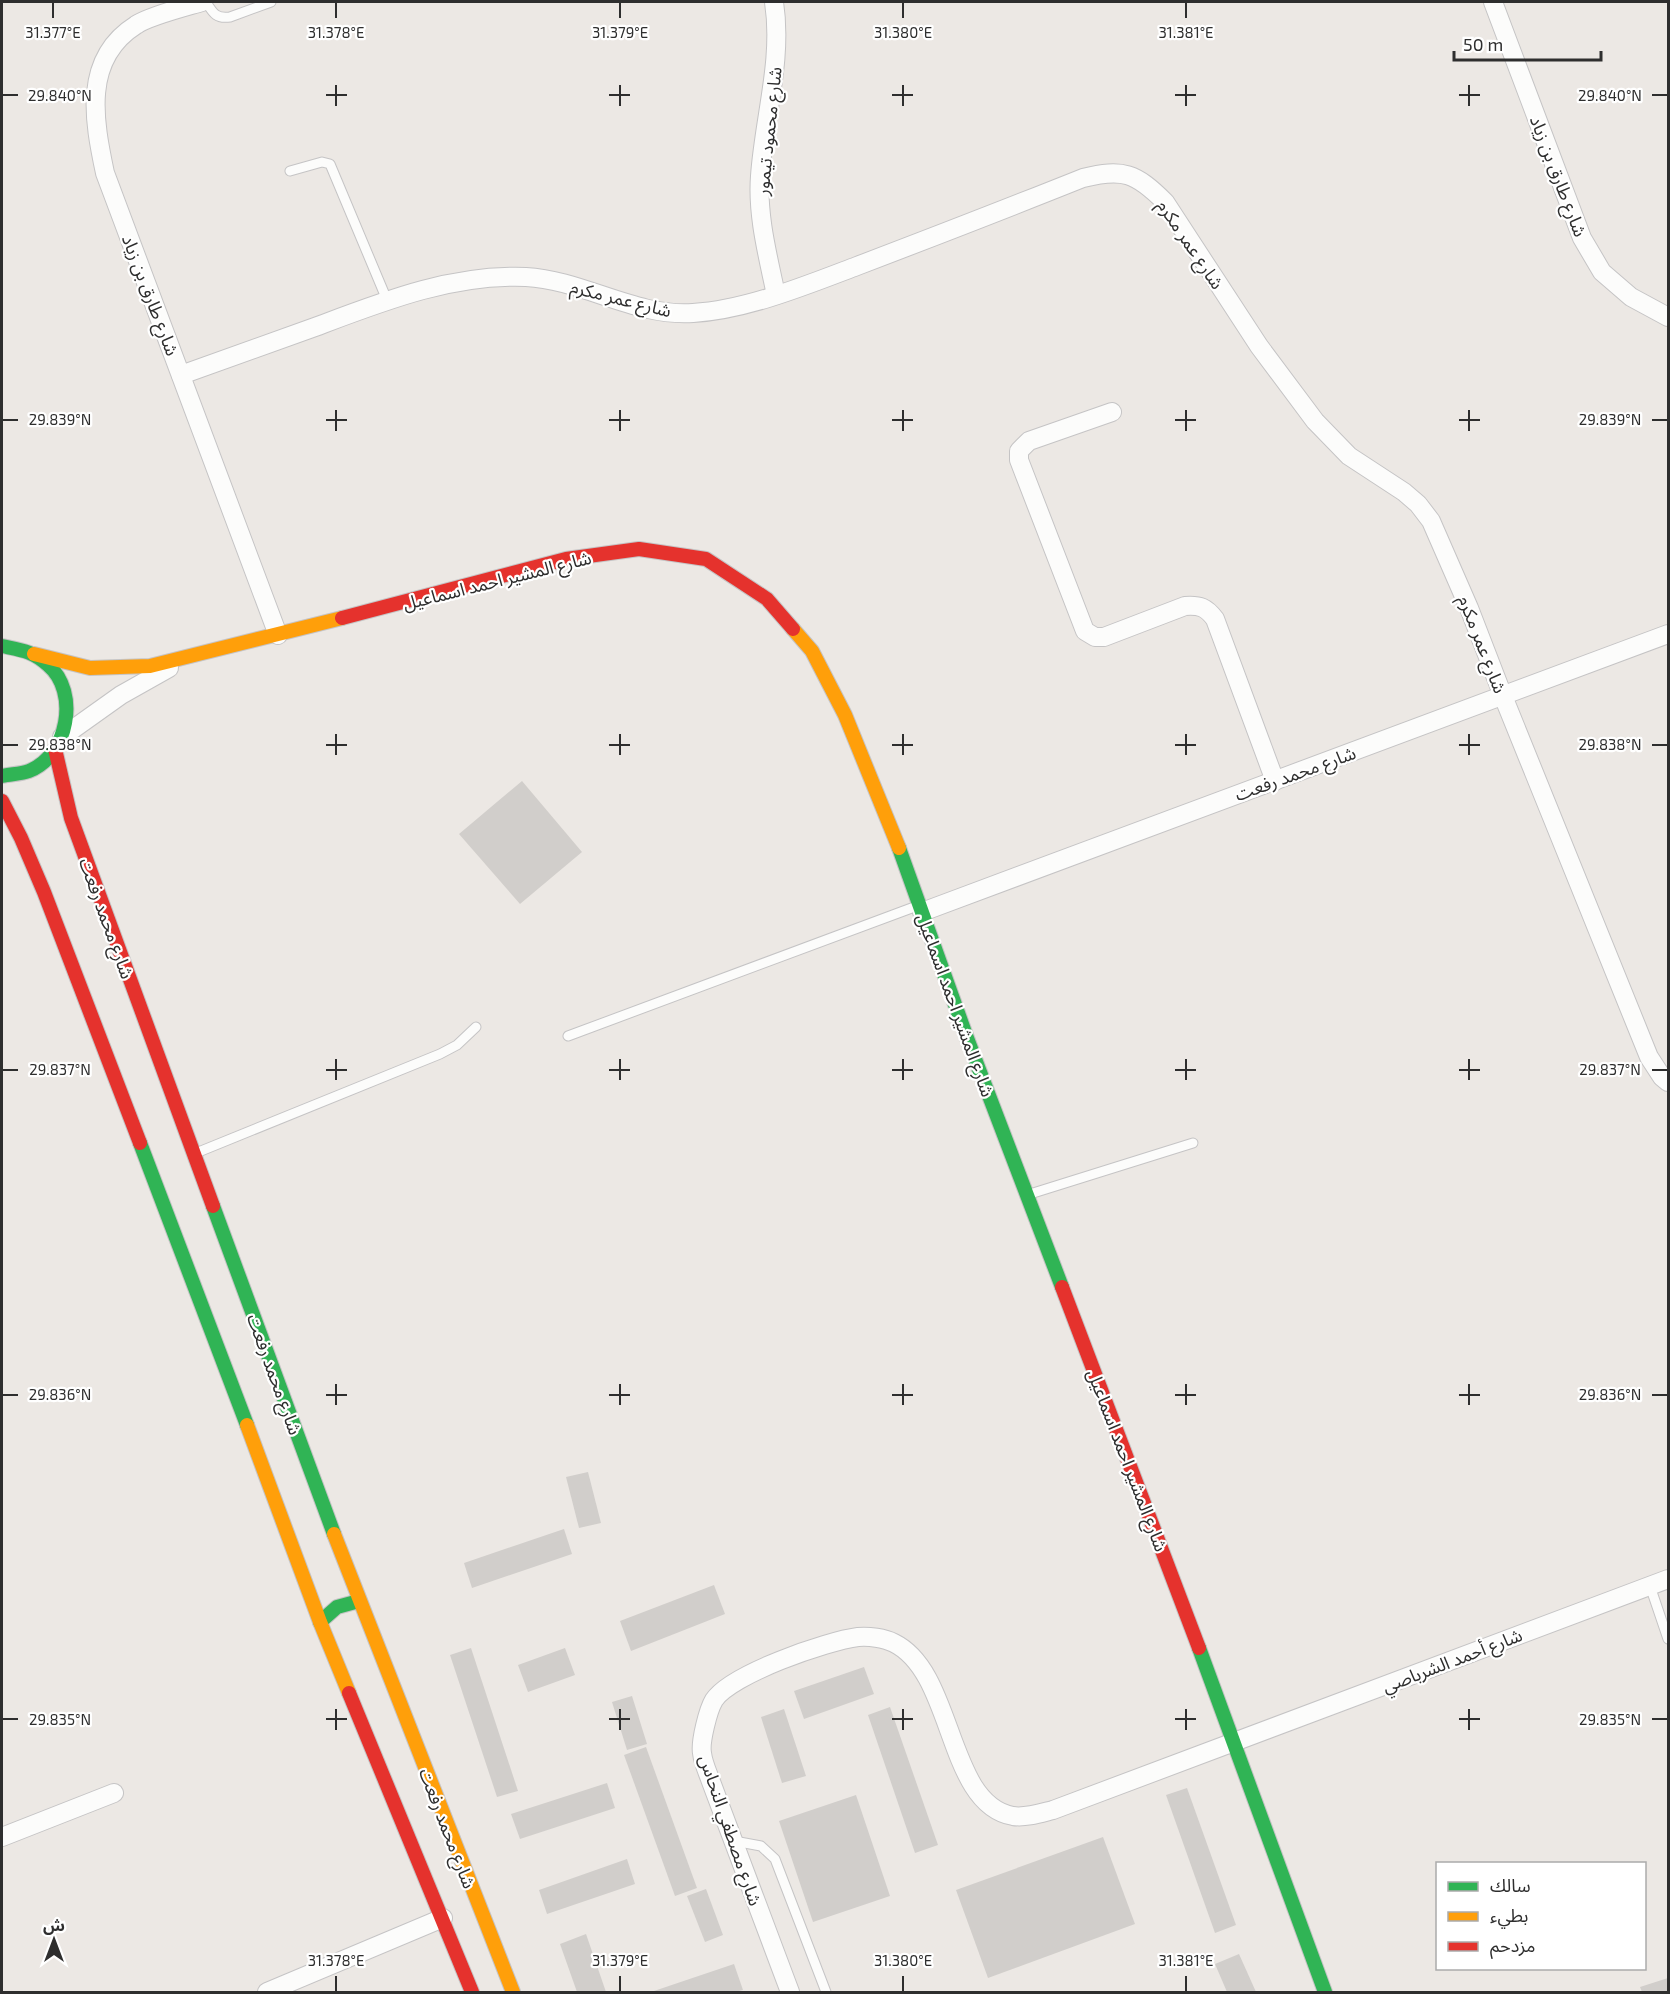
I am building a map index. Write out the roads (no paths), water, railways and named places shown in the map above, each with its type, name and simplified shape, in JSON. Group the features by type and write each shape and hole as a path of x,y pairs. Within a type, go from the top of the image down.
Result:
{"street":[{"name":"شارع طارق بن زياد","path":"202,2 136,24 115,43 101,66 95,92 96,129 105,173 278,635"},
{"name":"شارع محمود تيمور","path":"774,2 776,58 759,177 760,212 776,295"},
{"name":"شارع طارق بن زياد","path":"1493,2 1582,238 1602,272 1630,297 1668,317"},
{"name":"شارع عمر مكرم","path":"181,375 387,300 454,281 489,277 530,277 661,311 692,313 724,308 776,295 936,236 1083,178 1119,172 1136,177 1149,185 1165,202 1259,346 1315,422 1349,456 1404,492 1431,520 1469,608 1650,1058 1668,1082"},
{"path":"1112,412 1029,441 1019,451 1019,460 1085,631 1095,636 1104,636 1185,606 1199,605 1208,610 1215,619 1275,781"},
{"name":"شارع المشير احمد اسماعيل","path":"4,642 34,654 90,668 150,666 278,635 566,559 639,549 706,559 767,599 812,651 845,715 900,851 967,1038 1235,1742 1324,1992"},
{"name":"شارع محمد رفعت","path":"921,909 1275,781 1668,634"},
{"path":"2,776 23,773 46,759 59,743 67,717 66,697 55,672 34,654"},
{"name":"شارع المشير احمد اسماعيل","path":"59,743 121,695 190,657"},
{"name":"شارع محمد رفعت","path":"59,743 71,818 343,1572 359,1601 513,1992"},
{"name":"شارع محمد رفعت","path":"2,801 44,892 312,1585 320,1622 472,1992"},
{"name":"شارع أحمد الشرباصي","path":"1235,1742 1668,1579"},
{"path":"320,1622 336,1605 347,1601 359,1601"},
{"name":"شارع مصطفي النحاس","path":"789,1992 701,1751 705,1727 714,1700 734,1682 819,1646 858,1637 892,1642 916,1660 926,1672 968,1778 982,1797 996,1809 1013,1816 1030,1816 1053,1810 1235,1742"},
{"path":"2,1837 114,1793"},
{"path":"267,1992 443,1918"}],"lane":[{"path":"206,2 217,17 223,18 272,2"},
{"path":"290,171 322,162 330,164 387,300"},
{"path":"568,1036 921,909"},
{"path":"194,1154 440,1054 457,1045 477,1027"},
{"path":"1027,1195 1193,1143"},
{"path":"1650,1586 1668,1639"},
{"path":"733,1841 761,1846 775,1859 826,1992"}]}
